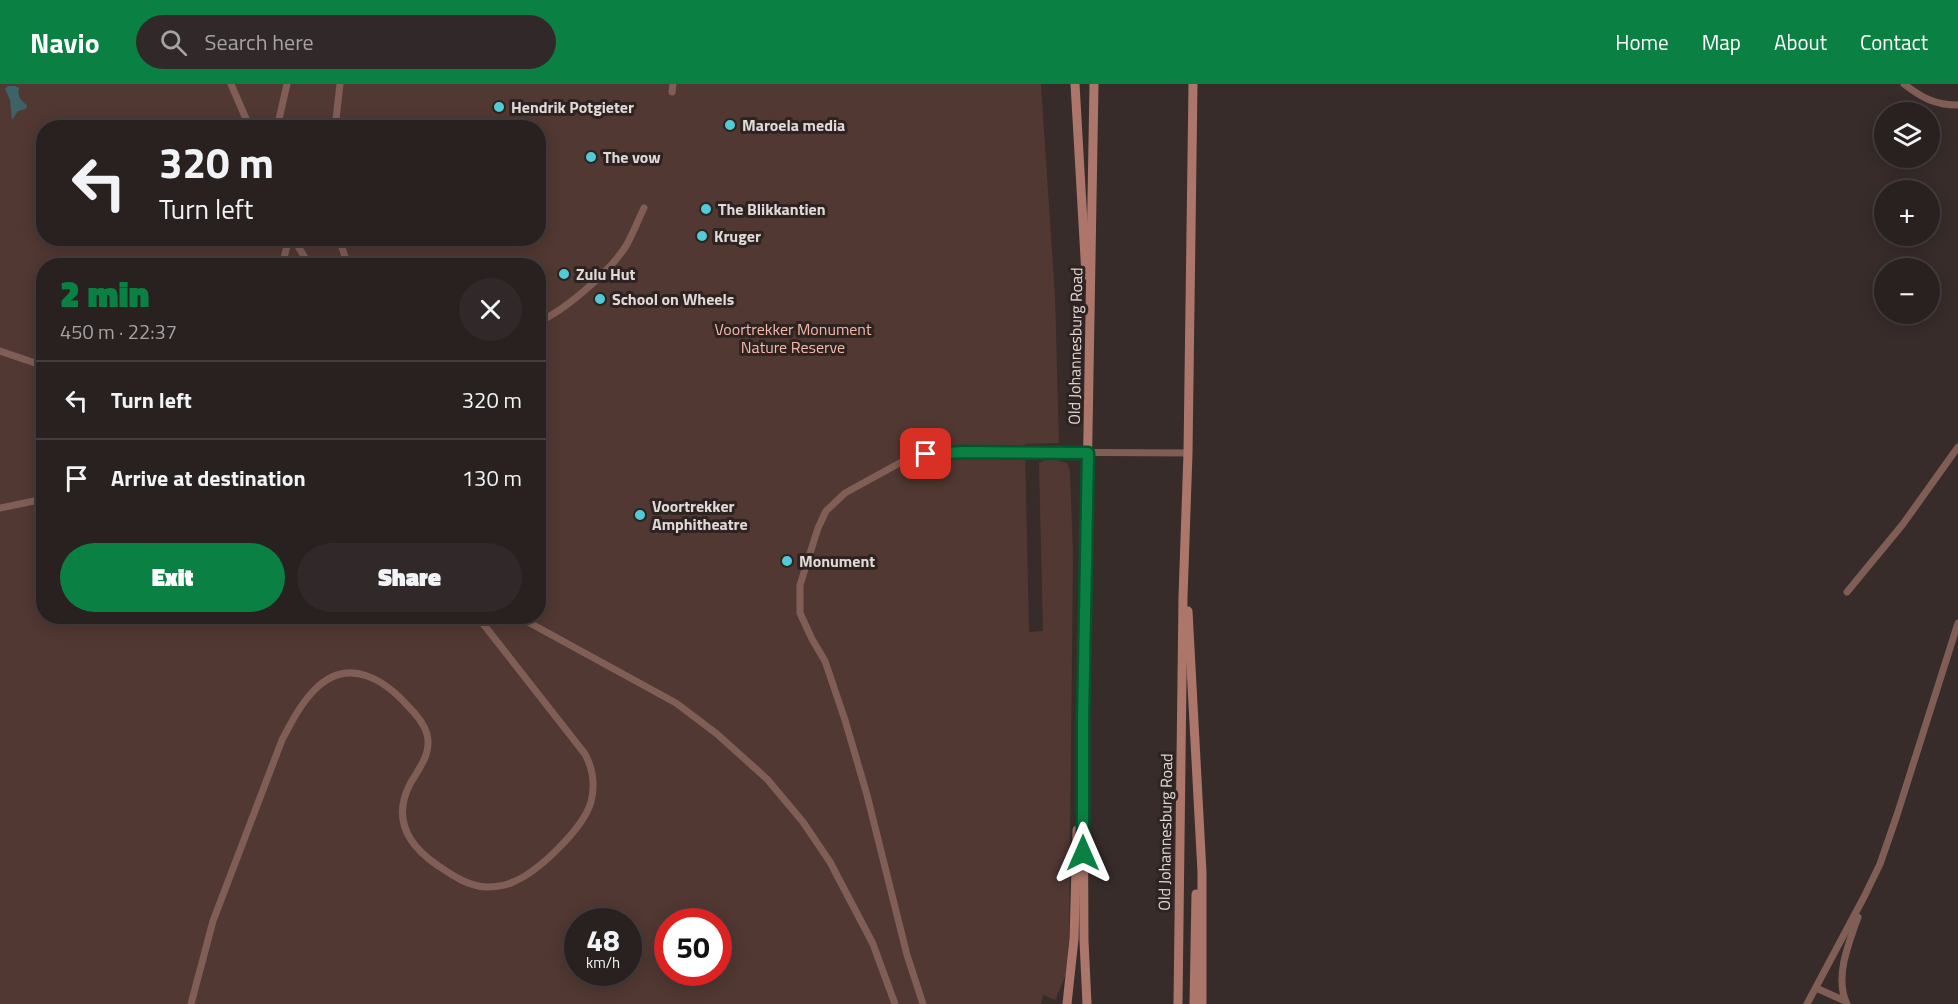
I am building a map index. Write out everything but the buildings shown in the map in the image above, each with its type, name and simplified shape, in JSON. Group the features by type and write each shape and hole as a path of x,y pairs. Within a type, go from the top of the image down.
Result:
{"main road":[{"path":"1076,84 1089,349"},
{"name":"Old Johannesburg Road","path":"1087,1004 1083,941 1083,721 1094,84"},
{"name":"Old Johannesburg Road","path":"1178,1004 1193,84"},
{"path":"1183,597 1187,607 1191,642 1202,872 1202,1004"},
{"path":"1067,1004 1074,939 1079,768 1083,721"},
{"path":"1194,1004 1199,841"}],"street":[{"path":"231,84 247,120"},
{"path":"279,120 287,84"},
{"path":"335,120 340,84"},
{"path":"1904,84 1927,100 1946,105 1958,105"},
{"path":"546,317 568,304 600,275 625,247 644,208"},
{"path":"0,351 36,363"},
{"path":"1847,592 1903,524 1958,447"},
{"path":"923,1004 907,955 867,795 845,720 825,661 800,613 800,585 826,510 845,492 907,459 926,454 964,452 1188,453"},
{"path":"0,508 36,501"},
{"path":"1807,1004 1880,864 1958,623"},
{"path":"192,1004 213,921 282,740 310,694 317,686 331,677 350,673 366,675 378,681 403,701 423,724 427,733 428,751 405,796 402,807 404,824 412,842 417,847 433,862 460,879 487,887 513,882 545,860 579,824 587,811 592,793 592,776 588,760 484,624"},
{"path":"533,624 676,703 717,734 767,779 799,816 830,862 873,944 894,1004"},
{"path":"1846,1003 1843,972 1845,957 1864,897"},
{"path":"1816,988 1846,1003"}],"green space":[{"name":"Voortrekker Monument Nature Reserve","path":"0,84 1041,84 1055,296 1059,443 1025,444 1029,632 1043,631 1039,463 1050,458 1067,463 1070,471 1073,554 1067,972 1055,1000 1043,995 1041,1004 0,1004"}],"water":[{"path":"8,86 19,88 20,98 27,105 26,109 18,111 12,120 10,100 5,89"}],"place":[{"name":"Hendrik Potgieter","path":"499,107"},
{"name":"Maroela media","path":"730,125"},
{"name":"The vow","path":"591,157"},
{"name":"The Blikkantien","path":"706,209"},
{"name":"Kruger","path":"702,236"},
{"name":"Zulu Hut","path":"564,274"},
{"name":"School on Wheels","path":"600,299"},
{"name":"Voortrekker Amphitheatre","path":"640,515"},
{"name":"Monument","path":"787,561"}],"route":[{"path":"926,454 1088,453 1083,853"}]}
